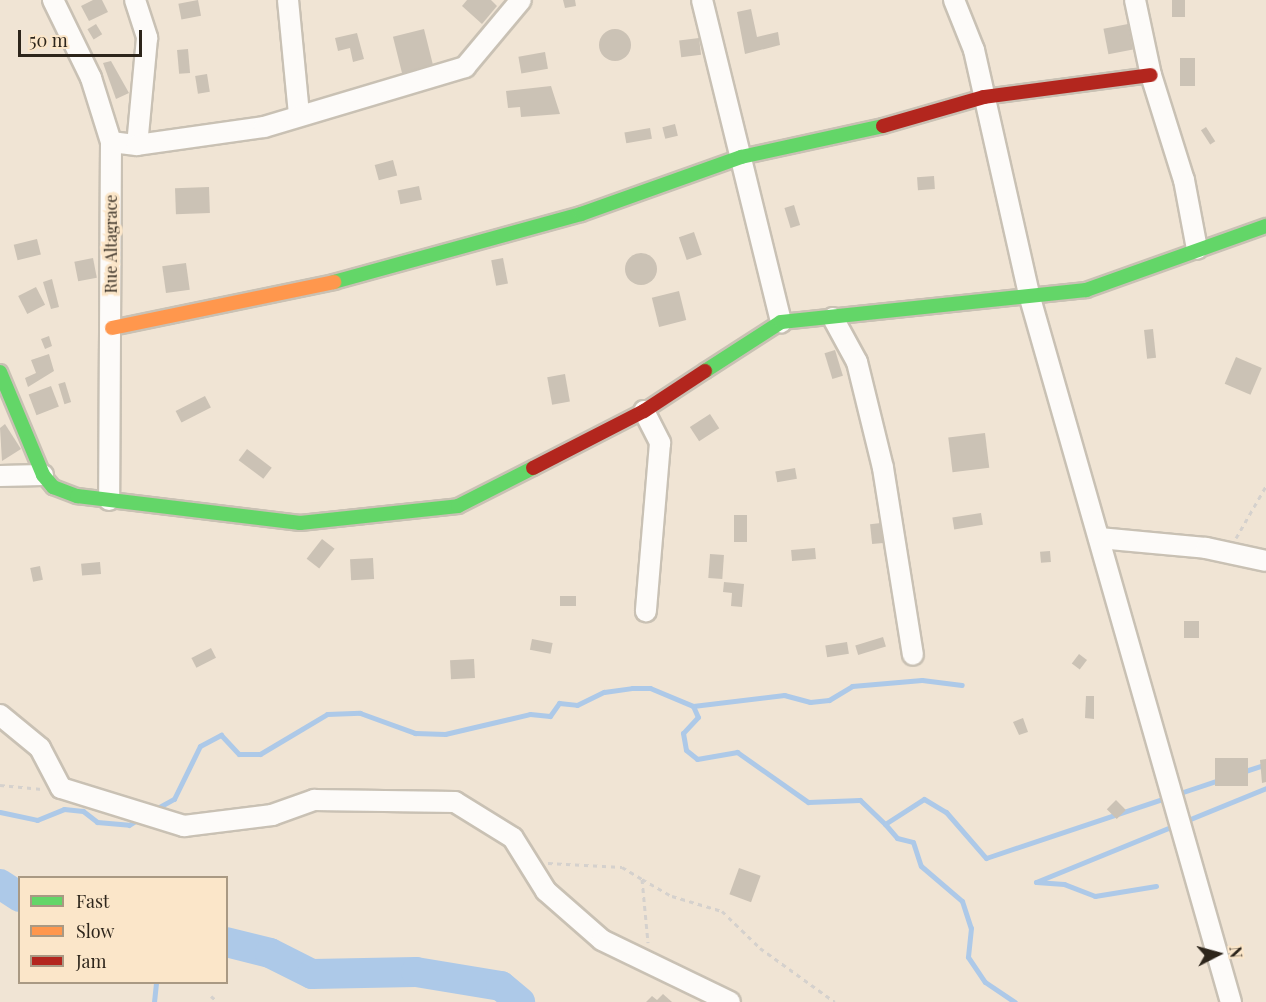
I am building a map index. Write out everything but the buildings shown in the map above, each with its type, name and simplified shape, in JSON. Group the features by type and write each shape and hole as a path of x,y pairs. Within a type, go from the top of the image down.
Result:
{"street":[{"name":"Rue Altagrace","path":"53,0 91,78 111,142 112,328 109,500"},
{"path":"135,0 147,38 137,145"},
{"path":"288,0 299,116"},
{"path":"111,142 137,145 264,127 465,67 521,0"},
{"path":"702,0 781,322"},
{"path":"954,0 974,50 1030,298 1231,1002"},
{"path":"1135,0 1151,75 1184,180 1197,249"},
{"path":"112,328 286,295 581,214 741,157 984,98 1151,75"},
{"path":"0,372 43,475 53,487 77,496 300,524 458,506 644,411 781,322 1030,298 1086,290 1266,226"},
{"path":"833,318 857,362 883,468 913,655"},
{"path":"644,411 660,442 646,611"},
{"path":"0,476 43,475"},
{"path":"1099,538 1228,553 1266,561"},
{"path":"0,715 40,747 61,788 184,826 272,815 314,800 455,802 513,838 546,891 603,940 730,1002"}],"path":[{"path":"1228,553 1266,486"},
{"path":"0,784 22,791 61,788"},
{"path":"531,864 622,867 672,896 722,911 760,948 835,1002"},
{"path":"642,879 647,963"},
{"path":"211,996 218,1002"}],"waterway":[{"path":"693,706 784,695 810,702 829,700 852,686 922,680 962,685"},
{"path":"152,811 174,799 200,746 221,735 239,754 260,754 327,714 360,713 415,733 445,734 530,714 550,716 559,703 577,705 604,692 632,688 650,688 693,706 698,717 683,733 686,750 697,759 737,752 808,802 860,800 885,824 924,799 946,812 986,858 1168,797"},
{"path":"1242,772 1266,764"},
{"path":"1177,794 1222,779"},
{"path":"1156,886 1095,896 1064,884 1036,882 1266,788"},
{"path":"0,812 37,820 64,809 83,811 97,822 129,825 142,817"},
{"path":"885,824 897,838 913,842 921,866 962,901 971,928 968,957 985,982 1015,1002"},
{"path":"0,884 18,896"},
{"path":"228,942 270,953 312,974 416,972 501,986 520,1002"},
{"path":"154,1002 156,984"}],"traffic: fast":[{"path":"334,282 581,214 741,157 883,126"},
{"path":"705,371 781,322 1086,290 1266,226"},
{"path":"0,372 43,475 53,487 77,496 300,523 458,506 533,468"}],"traffic: slow":[{"path":"112,328 334,282"}],"traffic: jam":[{"path":"883,126 984,97 1151,75"},
{"path":"533,468 644,411 705,371"}]}
